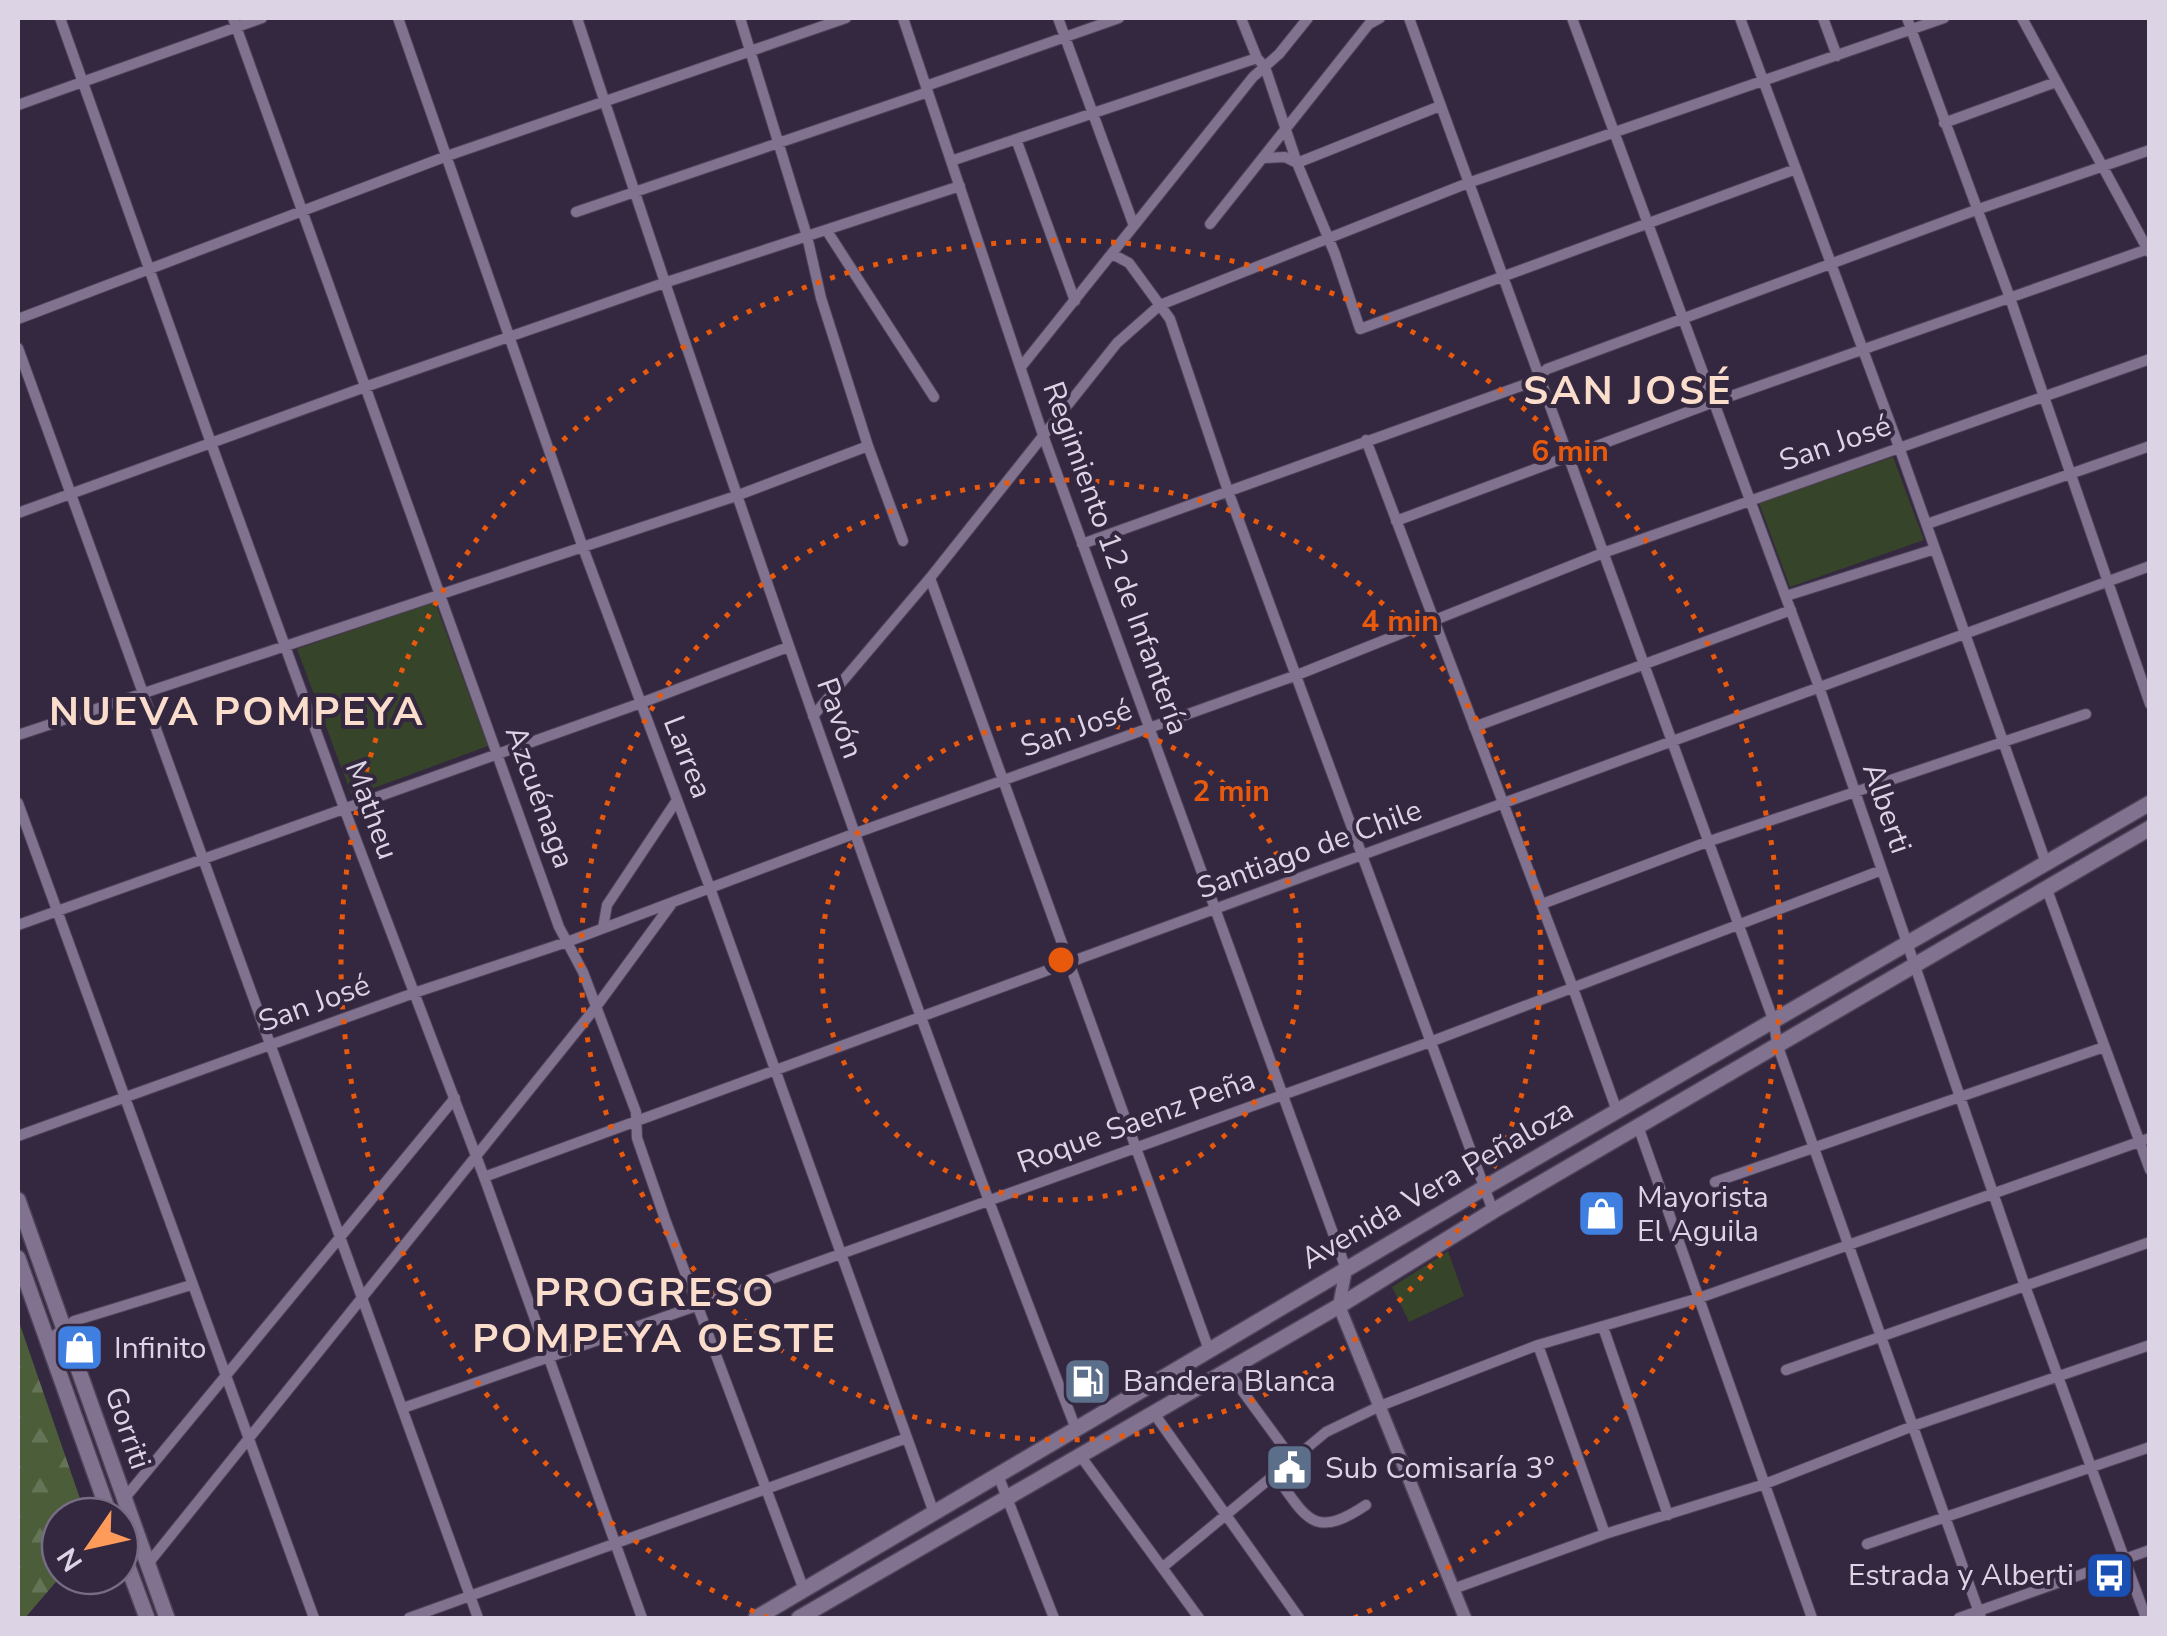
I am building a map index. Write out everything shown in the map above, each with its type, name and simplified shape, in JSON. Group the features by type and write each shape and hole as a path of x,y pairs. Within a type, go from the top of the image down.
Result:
{"main road":[{"name":"Avenida Vera Peñaloza","path":"756,1618 1484,1188 2150,803"},
{"name":"Avenida Vera Peñaloza","path":"799,1618 1339,1306 1493,1211 2150,828"},
{"name":"Gorriti","path":"18,1200 123,1496"},
{"name":"Gorriti","path":"18,1258 103,1496"},
{"name":"Gorriti","path":"140,1545 167,1618"}],"street":[{"name":"Matheu","path":"60,18 211,443 476,1155 642,1618"},
{"path":"18,105 235,22 262,18"},
{"name":"Larrea","path":"398,18 582,545 710,888 934,1513"},
{"name":"Pavón","path":"577,18 788,647 1076,1429"},
{"path":"740,18 808,236 821,298 903,541"},
{"path":"18,319 447,156 846,18"},
{"name":"Regimiento 12 de Infantería","path":"903,18 1044,438 1346,1269"},
{"path":"1058,18 1134,226"},
{"path":"576,212 1119,18"},
{"path":"1241,18 1360,330 1796,169"},
{"path":"951,161 1261,63 1280,54 1308,18"},
{"path":"1210,224 1369,24 1380,18"},
{"path":"1410,18 1774,1022 1777,1044 1980,1615"},
{"name":"Alberti","path":"1572,18 1786,596 1992,1194 2146,1618"},
{"path":"1740,18 1864,350 2046,863"},
{"path":"1823,18 1838,56"},
{"path":"814,716 1044,438 1117,343 1160,305 1468,184 1838,56 1909,23 1944,18"},
{"path":"1396,520 1714,402 2149,251 2022,18"},
{"name":"Azcuénaga","path":"235,22 567,942 636,1112 637,1138 696,1306 804,1590"},
{"path":"1909,23 2010,298 2148,696"},
{"path":"1021,367 1261,63"},
{"path":"1944,123 2056,82"},
{"path":"1296,163 1440,106"},
{"path":"1016,139 1076,301"},
{"path":"1082,544 1532,382 1546,369 1976,210 2150,150"},
{"path":"1263,158 1285,156 1296,163"},
{"path":"18,513 664,283 960,186"},
{"path":"827,231 934,397"},
{"path":"1112,254 1129,264 1170,319 1228,491 1493,1211"},
{"path":"18,348 478,1618"},
{"name":"San José","path":"18,1136 567,942 1297,675 1749,499 2150,359"},
{"path":"1366,440 1574,988 1617,1112"},
{"path":"18,735 736,496 868,446"},
{"path":"1927,524 2150,446"},
{"path":"1786,596 1935,549"},
{"name":"Santiago de Chile","path":"484,1177 2150,566"},
{"path":"930,578 1210,1350"},
{"path":"1474,727 1791,610"},
{"path":"18,926 788,647"},
{"path":"1542,904 1707,842 2086,714"},
{"path":"603,928 608,905 677,800"},
{"path":"18,803 314,1618"},
{"name":"Roque Saenz Peña","path":"403,1408 1430,1042 1882,870"},
{"path":"2046,887 2104,1047 2144,1140 2150,1170"},
{"path":"147,1565 596,1006 674,901"},
{"path":"1716,1182 2104,1047"},
{"path":"126,1496 455,1098"},
{"path":"1638,1126 1812,1618"},
{"path":"1163,1568 1326,1432 1380,1406 1538,1345 1699,1298 2144,1140"},
{"path":"1786,1370 2150,1242"},
{"path":"1346,1269 1339,1306 1465,1618"},
{"path":"47,1340 63,1327 192,1285"},
{"path":"1603,1328 1668,1515"},
{"path":"1454,1589 1604,1534 1765,1484 1913,1426 2150,1344"},
{"path":"1538,1345 1604,1534"},
{"path":"1227,1370 1293,1460"},
{"path":"1153,1412 1299,1618"},
{"path":"410,1618 907,1438"},
{"path":"1866,1544 2150,1447"},
{"path":"1080,1454 1199,1618"},
{"path":"998,1475 1054,1618"},
{"path":"1276,1476 1304,1515 1320,1523 1336,1523 1366,1505"},
{"path":"1959,1618 1980,1615 2150,1550"}],"green space":[{"path":"1893,457 1924,540 1790,587 1759,503"},
{"path":"435,602 488,746 352,796 297,649"},
{"path":"1448,1251 1464,1296 1409,1322 1392,1287"},
{"path":"18,1319 79,1496 40,1496 40,1596 44,1596 25,1618 18,1618"}],"place":[{"name":"Mayorista El Aguila","path":"1602,1214"},
{"name":"Infinito","path":"79,1348"},
{"name":"Bandera Blanca","path":"1088,1381"},
{"name":"Sub Comisaría 3°","path":"1290,1468"},
{"name":"Estrada y Alberti","path":"2109,1575"}],"district":[{"name":"SAN JOSÉ","path":"1628,390"},
{"name":"NUEVA POMPEYA","path":"237,711"},
{"name":"PROGRESO POMPEYA OESTE","path":"655,1315"}]}
